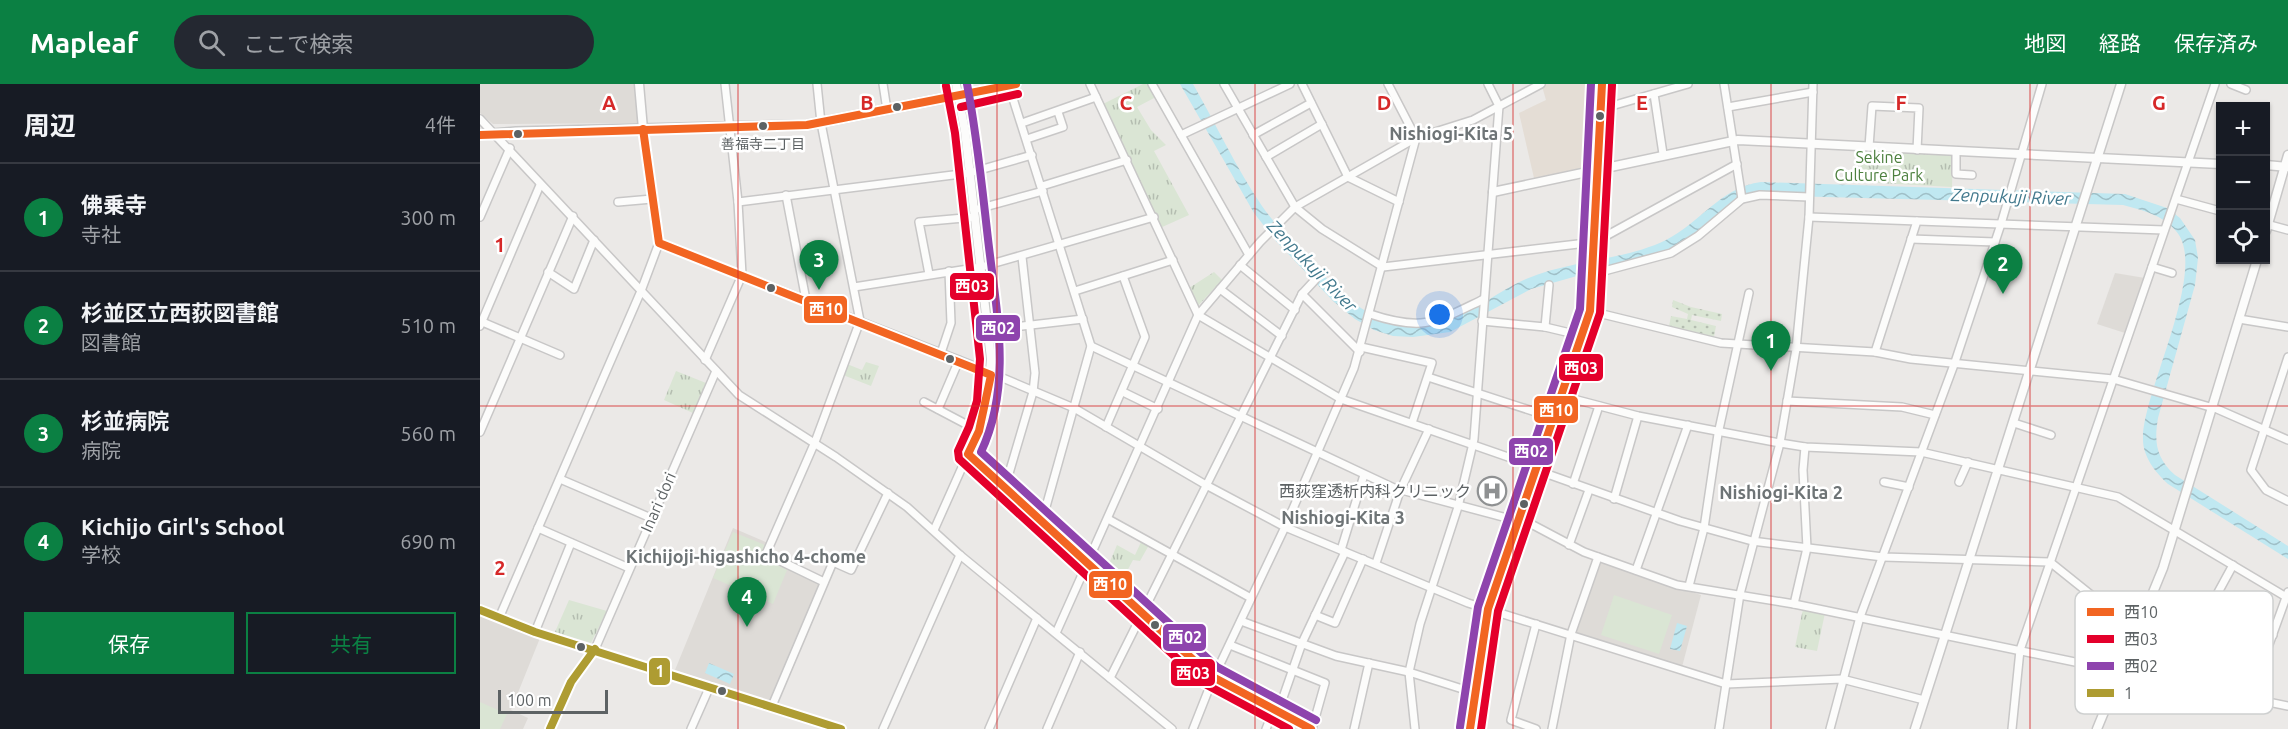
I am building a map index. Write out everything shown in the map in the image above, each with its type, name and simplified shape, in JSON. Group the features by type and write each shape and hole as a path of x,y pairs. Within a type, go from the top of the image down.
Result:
{"main road":[{"path":"480,135 821,123 1012,85"}],"street":[{"path":"499,618 641,291 659,243 639,84"},
{"path":"705,360 742,275 738,202 725,84"},
{"path":"817,84 821,123 860,321 815,442 766,554 824,582"},
{"path":"884,84 887,110"},
{"path":"934,530 979,431 991,375 981,267 956,84"},
{"path":"1090,84 1198,315 1341,399 1537,468 1614,499 1752,541 1883,557 2050,562 2086,591"},
{"path":"1152,84 1249,255"},
{"path":"1224,84 1295,207 1322,229 1383,267 1595,242 1737,164"},
{"path":"1181,135 1290,84"},
{"path":"1302,84 1348,177 1399,202"},
{"path":"1192,729 1240,621 1286,527 1361,349 1416,138 1388,84"},
{"path":"1415,729 1408,672 1458,507 1473,445 1499,106 1488,84"},
{"path":"1056,633 1089,564 1198,315 1240,265 1295,207 1416,138 1473,120 1541,84"},
{"path":"1470,729 1488,609 1590,311 1594,273 1602,84"},
{"path":"1601,109 1688,84"},
{"path":"1724,84 1742,198"},
{"path":"1830,729 1860,617 1955,362 2008,202 2042,84"},
{"path":"1915,729 2121,84"},
{"path":"2012,729 2020,650 2215,84"},
{"path":"2231,84 2246,90"},
{"path":"1012,85 1091,346 1042,521"},
{"path":"1719,729 1740,594 1752,541 1780,443 1796,349 1809,218 1813,88 1728,107"},
{"path":"1654,94 1663,154"},
{"path":"1022,123 1096,97"},
{"path":"1253,135 1311,103"},
{"path":"1869,147 1872,106 1919,108 1917,150"},
{"path":"1027,139 1063,127 1058,112"},
{"path":"480,119 510,148 540,185 573,216 705,360 744,398 815,442 888,493 1172,729"},
{"path":"1266,157 1322,124"},
{"path":"1493,192 1663,154 1733,141 2216,164"},
{"path":"480,217 510,148"},
{"path":"1956,151 1956,174 1972,175"},
{"path":"738,202 969,173 1032,155"},
{"path":"2270,214 2288,155"},
{"path":"928,274 919,222 974,214 1127,160"},
{"path":"2270,165 2286,167"},
{"path":"540,185 481,323 560,355"},
{"path":"786,195 806,300"},
{"path":"1594,273 1671,253 1698,236 1742,198 1760,195 1809,196"},
{"path":"618,202 652,199"},
{"path":"2176,199 2216,210"},
{"path":"480,432 573,216"},
{"path":"854,287 981,267 1154,217"},
{"path":"1809,218 2164,230"},
{"path":"1875,352 1917,222"},
{"path":"2270,227 2288,230"},
{"path":"1911,239 1995,242"},
{"path":"548,272 574,289 594,240"},
{"path":"659,243 959,360 1074,408 1206,485 1286,527 1488,609 1726,684 1842,680 1924,700"},
{"path":"1005,487 1033,392 1036,363 1022,257"},
{"path":"1075,291 1173,260"},
{"path":"2153,591 2175,530 2256,264"},
{"path":"1240,265 1295,310"},
{"path":"2152,267 2172,273"},
{"path":"941,353 951,323 949,271"},
{"path":"1106,427 1145,337 1123,276"},
{"path":"1110,678 1302,294 1315,280"},
{"path":"1545,327 1549,285"},
{"path":"1220,289 1282,336"},
{"path":"1689,586 1704,528 1719,431 1749,293"},
{"path":"1302,294 1361,349 1432,363 1412,423"},
{"path":"1369,318 1425,324 1484,301"},
{"path":"1590,311 1706,340 1796,349 1875,352 1911,359 2031,369 2113,380 2212,407 2288,440"},
{"path":"1483,317 1583,336"},
{"path":"988,330 1083,319"},
{"path":"2239,319 2288,327"},
{"path":"1091,346 1135,364 1318,454 1401,491 1533,525 1598,557 1677,585 1794,604 2075,662"},
{"path":"2288,357 2251,470 2266,490 2288,501"},
{"path":"938,409 959,360"},
{"name":"Inari dori","path":"550,729 571,682 595,649 716,371"},
{"path":"1428,377 1554,418"},
{"path":"1123,392 1158,409"},
{"path":"1562,396 1638,416 1805,447 1922,452 2118,497 2287,596 2273,635"},
{"path":"924,402 979,431"},
{"path":"1787,402 1902,407 1935,415"},
{"path":"1573,484 1599,406"},
{"path":"1614,499 1638,416"},
{"path":"2014,423 2051,435"},
{"path":"1636,570 1688,425"},
{"path":"1376,563 1401,491 1429,429"},
{"path":"1794,604 1807,548 1803,470 1805,447"},
{"path":"968,454 1214,677 1312,729 1325,683 1230,645"},
{"path":"1959,482 1968,462"},
{"path":"1266,729 1343,551 1364,475"},
{"path":"560,479 651,518"},
{"path":"1884,482 1909,487"},
{"path":"1569,544 1589,490"},
{"path":"772,706 833,562 851,570 888,493"},
{"path":"1108,519 1251,598"},
{"path":"538,528 629,568"},
{"path":"535,632 571,543"},
{"path":"883,729 960,555"},
{"path":"1552,729 1570,634 1598,557"},
{"path":"1315,615 1335,623 1364,559"},
{"path":"2217,591 2233,565"},
{"path":"480,610 535,632 595,649 841,729"},
{"path":"989,729 1037,618"},
{"path":"1240,621 1336,656 1408,672 1475,693"},
{"path":"1536,624 1511,720 1536,729"},
{"path":"1047,729 1080,652"},
{"path":"1354,729 1369,663"},
{"path":"691,729 710,686"},
{"path":"2273,702 2288,705"},
{"path":"2097,729 2103,714"}],"shaded area":[{"path":"480,84 635,84 639,123 493,124 480,113"},
{"path":"1546,84 1595,84 1592,163 1587,167 1534,178 1519,113 1546,100 1542,86"},
{"path":"2115,273 2145,278 2125,333 2097,324"},
{"path":"733,528 768,543 763,556 818,582 819,585 772,700 769,702 675,670"},
{"path":"1601,563 1701,595 1682,667 1576,632"},
{"path":"480,614 540,638 511,710 528,718 523,729 480,729"}],"green space":[{"path":"1143,84 1149,84 1156,97 1137,107 1151,130 1166,145 1154,151 1189,215 1160,228 1103,104"},
{"name":"Sekine Culture Park","path":"1861,149 1953,154 1952,187 1860,182"},
{"path":"1214,272 1222,280 1197,307 1189,288"},
{"path":"1673,300 1722,314 1721,321 1692,315 1691,320 1716,326 1714,337 1669,326 1671,316 1687,319 1688,314 1672,307"},
{"path":"866,362 879,366 871,386 843,375 847,364 862,370"},
{"path":"676,371 706,383 693,413 664,400"},
{"path":"733,532 765,545 761,557 787,570 773,604 713,578"},
{"path":"1142,540 1149,545 1140,561 1133,560 1119,586 1105,573 1117,545 1135,555"},
{"path":"1614,595 1672,615 1659,654 1601,635"},
{"path":"569,600 607,611 591,643 555,632"},
{"path":"1803,609 1825,613 1817,651 1795,647"},
{"path":"480,702 507,714 500,729 480,729"}],"water":[{"name":"Zenpukuji River","path":"1180,84 1193,84 1262,206 1332,284 1375,316 1409,326 1428,325 1454,318 1514,285 1543,273 1649,247 1678,233 1734,191 1761,182 2125,194 2167,208 2180,218 2195,240 2198,258 2195,285 2158,418 2156,435 2160,456 2175,475 2288,546 2288,559 2168,484 2154,469 2147,457 2143,444 2146,416 2172,330 2185,272 2184,249 2176,231 2171,225 2152,214 2123,205 1750,195 1694,236 1669,250 1531,289 1450,332 1413,337 1393,336 1374,330 1355,319 1333,301 1276,241 1254,213"},
{"path":"1677,623 1687,626 1680,651 1670,649"},
{"path":"709,663 734,674 730,684 705,673"}],"transit line":[{"name":"西02","path":"967,84 979,161 1000,347 997,400 991,426 981,452 1217,667 1316,720"},
{"name":"西10","path":"480,135 807,125 1016,84"},
{"name":"西02","path":"1460,727 1478,607 1580,309 1591,84"},
{"name":"西10","path":"1470,729 1488,609 1590,311 1602,84"},
{"name":"西03","path":"1481,729 1498,611 1600,313 1612,85"},
{"name":"西03","path":"946,86 955,133 980,359 977,401 958,451 959,459 1205,684 1289,729"},
{"name":"西03","path":"961,107 1018,94"},
{"name":"西10","path":"643,129 659,243 991,375 979,431 968,454 1211,676 1311,729"},
{"name":"1","path":"480,610 535,632 841,729"},
{"name":"1","path":"550,729 571,682 595,649"}],"place":[{"name":"善福寺二丁目","path":"763,126"},
{"name":"杉並病院","path":"819,290"},
{"name":"杉並区立西荻図書館","path":"2003,294"},
{"name":"佛乗寺","path":"1771,371"},
{"name":"西荻窪透析内科クリニック","path":"1492,491"},
{"name":"Kichijo Girl's School","path":"747,627"}],"district":[{"name":"Nishiogi-Kita 5","path":"1451,134"},
{"name":"Nishiogi-Kita 2","path":"1781,493"},
{"name":"Nishiogi-Kita 3","path":"1343,518"},
{"name":"Kichijoji-higashicho 4-chome","path":"746,557"}]}
